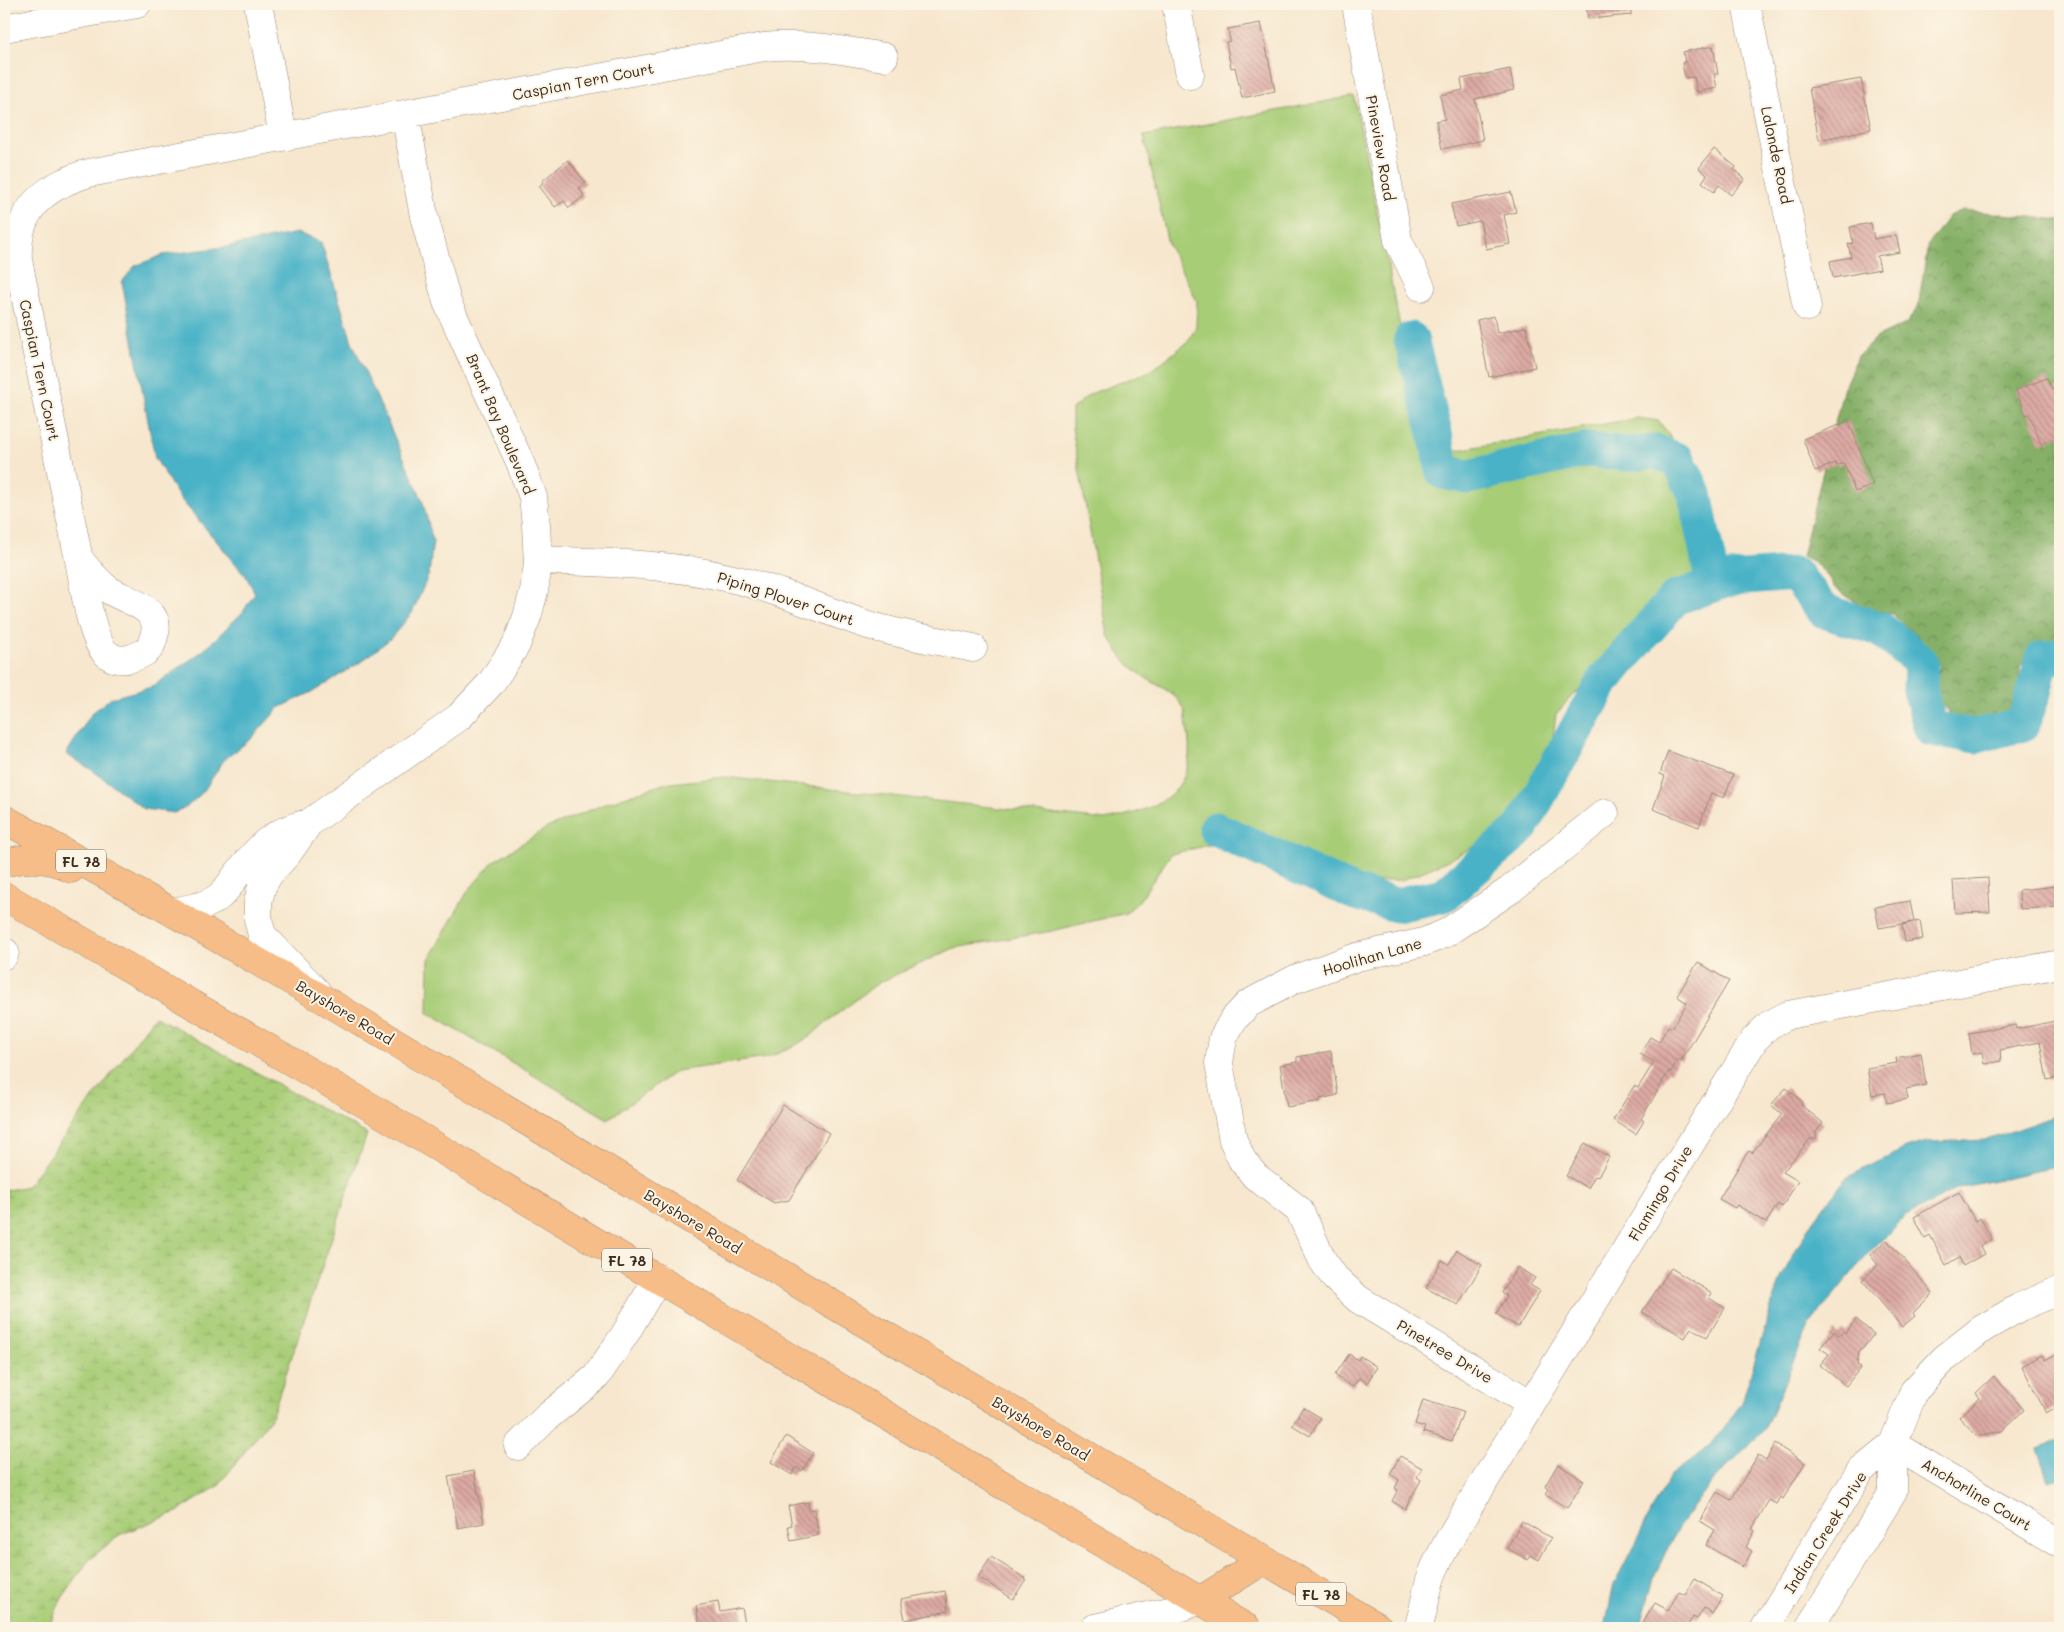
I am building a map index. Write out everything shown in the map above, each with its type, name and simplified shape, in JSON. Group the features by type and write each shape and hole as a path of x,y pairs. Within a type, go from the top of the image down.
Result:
{"main road":[{"name":"Bayshore Road","path":"4,819 323,998 802,1286 1378,1628"},
{"path":"4,863 19,859 41,859 67,866 121,895 165,908"},
{"name":"FL 78","path":"4,896 367,1105 1001,1484 1247,1628"},
{"path":"1201,1600 1264,1560"}],"street":[{"path":"4,28 137,4"},
{"path":"258,4 283,136"},
{"path":"1176,4 1190,75"},
{"name":"Pineview Road","path":"1356,4 1396,232 1407,261 1421,287"},
{"name":"Lalonde Road","path":"1746,4 1807,307"},
{"name":"Caspian Tern Court","path":"80,561 18,260 17,246 20,229 27,215 48,190 65,180 89,173 764,47 821,46 884,57"},
{"name":"Brant Bay Boulevard","path":"323,998 262,936 258,919 258,902 262,886 269,874 288,853 309,824 459,717 476,701 506,663 516,645 527,617 534,591 538,560 532,497 520,462 447,302 424,216 405,114"},
{"name":"Piping Plover Court","path":"538,560 672,567 702,572 731,578 863,623 972,648"},
{"name":"Hoolihan Lane","path":"1358,1299 1335,1278 1323,1262 1299,1210 1255,1176 1242,1160 1233,1140 1219,1063 1223,1038 1233,1020 1248,1004 1295,979 1357,957 1424,942 1446,932 1510,890 1606,813"},
{"name":"Brant Bay Boulevard","path":"165,908 202,906 214,900 224,893 257,850 274,836 289,828 309,824"},
{"name":"Flamingo Drive","path":"1418,1628 1437,1561 1754,1040 1769,1024 1788,1015 2060,964"},
{"path":"518,1446 547,1417 596,1376 625,1334 658,1278"},
{"name":"Indian Creek Drive","path":"1809,1628 1893,1492 1893,1444 1914,1391 1944,1359 1982,1329 2020,1307 2060,1290"},
{"name":"Pinetree Drive","path":"1358,1299 1531,1404"},
{"name":"Indian Creek Drive","path":"1765,1628 1861,1470 1893,1444"},
{"name":"Anchorline Court","path":"1893,1444 2060,1544"},
{"path":"1095,1628 1170,1611 1201,1600"}],"green space":[{"path":"1354,96 1421,432 1426,446 1441,453 1638,418 1659,421 1673,441 1712,582 1644,634 1572,696 1556,714 1550,760 1527,795 1493,837 1438,865 1402,880 1367,882 1344,877 1268,835 1243,837 1171,854 1139,901 1126,913 1052,931 954,948 878,983 811,1036 791,1048 766,1058 676,1071 608,1119 428,1013 429,959 468,891 494,861 547,828 607,803 663,784 724,777 1105,820 1140,811 1169,796 1179,785 1186,772 1189,755 1185,711 1177,699 1125,661 1108,635 1072,428 1072,409 1090,394 1150,371 1188,342 1196,327 1197,301 1168,244 1144,136"},
{"path":"1963,210 2060,220 2060,645 2036,652 2020,666 2019,704 1990,726 1953,719 1933,692 1940,665 1929,647 1892,614 1861,606 1835,588 1827,575 1814,562 1802,556 1844,387 1858,356 1876,338 1906,324 1918,307 1928,245 1949,216"},
{"path":"155,1016 367,1134 271,1418 218,1486 177,1512 119,1535 89,1560 62,1598 48,1628 4,1628 4,1191 27,1186"}],"water":[{"path":"297,233 321,242 352,342 422,499 433,541 429,574 412,613 390,639 362,661 316,690 279,708 252,738 224,760 203,792 189,805 174,813 144,809 92,770 66,754 92,713 111,698 152,687 204,650 243,612 255,593 246,576 179,497 155,458 122,282 135,266 163,255 232,246"},
{"path":"2060,1114 2060,1166 1958,1188 1906,1216 1864,1258 1810,1324 1764,1430 1711,1483 1679,1526 1655,1574 1641,1624 1643,1628 1605,1628 1614,1584 1670,1476 1711,1445 1742,1403 1778,1284 1808,1228 1846,1178 1906,1148 1927,1142 1987,1140"},
{"path":"2060,1440 2060,1478 2048,1481 2038,1448"}],"building":[{"path":"1586,4 1631,4 1631,15 1588,19"},
{"path":"1261,23 1275,91 1242,98 1235,67 1231,68 1226,42 1230,41 1228,29"},
{"path":"1713,46 1718,74 1714,74 1717,88 1697,92 1694,77 1685,78 1682,63 1685,62 1683,52"},
{"path":"1510,69 1514,90 1475,99 1483,140 1442,149 1436,121 1445,119 1440,95 1463,90 1461,79"},
{"path":"1861,79 1871,129 1819,140 1809,88"},
{"path":"1714,149 1736,167 1734,170 1745,179 1731,195 1719,185 1714,192 1702,182 1707,175 1699,168"},
{"path":"568,160 586,183 579,188 584,196 569,208 564,201 555,207 539,186 543,183 542,181"},
{"path":"1511,192 1516,212 1504,215 1510,244 1486,249 1480,221 1456,226 1451,204"},
{"path":"1871,223 1874,239 1896,235 1900,252 1877,256 1880,269 1833,278 1830,261 1851,257 1848,244 1853,243 1850,227"},
{"path":"1494,316 1497,333 1526,327 1535,367 1489,377 1477,320"},
{"path":"2047,378 2052,390 2060,387 2060,436 2041,444 2029,414 2026,415 2016,390"},
{"path":"1849,421 1873,485 1855,492 1844,463 1837,466 1836,463 1815,471 1803,439"},
{"path":"1668,751 1733,775 1724,798 1711,793 1699,827 1653,809 1665,776 1660,774"},
{"path":"1988,878 1990,912 1955,913 1953,880"},
{"path":"2057,886 2059,907 2020,909 2019,890"},
{"path":"1910,901 1914,922 1920,921 1923,939 1905,942 1902,925 1913,922 1879,928 1875,907"},
{"path":"1698,962 1729,981 1681,1061 1678,1059 1671,1072 1669,1071 1641,1119 1644,1121 1636,1134 1613,1120 1634,1086 1638,1088 1654,1062 1640,1054 1650,1037 1659,1042 1668,1026 1672,1028 1687,1003 1677,996"},
{"path":"2060,1020 2060,1077 2047,1080 2040,1042 2000,1050 2001,1061 1984,1064 1982,1052 1972,1054 1969,1033 2016,1025 2017,1029"},
{"path":"1331,1051 1338,1095 1320,1099 1321,1101 1287,1107 1280,1065 1297,1062 1297,1057"},
{"path":"1921,1053 1926,1085 1906,1089 1908,1099 1887,1103 1885,1093 1872,1095 1867,1068 1897,1063 1896,1058"},
{"path":"1786,1088 1803,1102 1801,1105 1823,1123 1816,1132 1816,1139 1810,1139 1783,1172 1798,1181 1782,1207 1778,1204 1766,1223 1737,1205 1735,1208 1719,1199 1745,1156 1749,1151 1752,1153 1782,1114 1771,1105"},
{"path":"783,1105 829,1133 789,1200 774,1203 737,1180"},
{"path":"1585,1143 1609,1157 1598,1177 1595,1176 1588,1188 1566,1176"},
{"path":"1959,1192 1975,1221 1980,1218 1992,1239 1980,1246 1984,1254 1963,1266 1959,1257 1946,1265 1930,1235 1925,1238 1914,1217"},
{"path":"1887,1240 1933,1293 1913,1313 1915,1316 1902,1327 1862,1280 1878,1265 1870,1255"},
{"path":"1457,1250 1482,1265 1458,1305 1426,1288 1442,1260 1449,1264"},
{"path":"1517,1267 1535,1278 1530,1285 1540,1291 1518,1327 1496,1314 1507,1296 1502,1293"},
{"path":"1671,1268 1712,1293 1709,1298 1725,1308 1707,1337 1691,1328 1685,1338 1642,1312"},
{"path":"1856,1319 1874,1334 1859,1353 1857,1365 1861,1367 1846,1386 1820,1365 1829,1354 1820,1348 1834,1331 1839,1335 1843,1331 1846,1333"},
{"path":"2060,1352 2060,1405 2046,1413 2022,1366 2042,1355 2045,1360"},
{"path":"1349,1354 1358,1360 1360,1356 1377,1367 1367,1383 1359,1378 1352,1387 1335,1375"},
{"path":"1994,1376 2024,1410 2002,1431 1977,1436 1959,1417 1980,1398 1976,1393"},
{"path":"1423,1400 1463,1412 1452,1441 1423,1432 1425,1427 1415,1424"},
{"path":"1303,1407 1321,1418 1310,1436 1292,1425"},
{"path":"786,1436 813,1453 802,1471 796,1467 792,1475 771,1462"},
{"path":"1775,1444 1805,1463 1783,1499 1780,1497 1776,1504 1769,1500 1752,1529 1755,1531 1746,1547 1752,1551 1743,1567 1706,1545 1715,1530 1700,1521 1717,1492 1731,1500 1758,1455 1766,1460"},
{"path":"1400,1456 1422,1468 1417,1477 1421,1480 1405,1509 1392,1501 1398,1490 1395,1488 1399,1480 1390,1474"},
{"path":"1558,1464 1584,1481 1567,1508 1546,1495 1549,1489 1545,1486"},
{"path":"474,1471 484,1523 458,1528 448,1476"},
{"path":"808,1502 809,1510 814,1509 819,1535 791,1541 788,1526 792,1525 788,1506"},
{"path":"1522,1521 1551,1538 1539,1560 1530,1555 1528,1560 1507,1548"},
{"path":"991,1557 1026,1579 1013,1599 978,1577"},
{"path":"1695,1579 1723,1596 1712,1614 1704,1608 1697,1619 1693,1617 1686,1628 1652,1628 1643,1623 1655,1603 1668,1610 1679,1592 1685,1595"},
{"path":"945,1591 948,1611 905,1620 901,1599"},
{"path":"718,1602 720,1612 742,1608 746,1628 700,1628 696,1606"}],"waterway":[{"path":"1411,339 1443,472 1468,477 1588,450 1627,454 1657,452 1678,460 1695,494 1713,585"},
{"path":"1216,829 1353,892 1396,905 1444,895 1521,828 1604,680 1675,598 1731,579 1795,574 1824,611 1880,629 1921,662 1920,690 1931,729 1976,736 2023,724 2035,689 2042,658 2060,656"}]}
